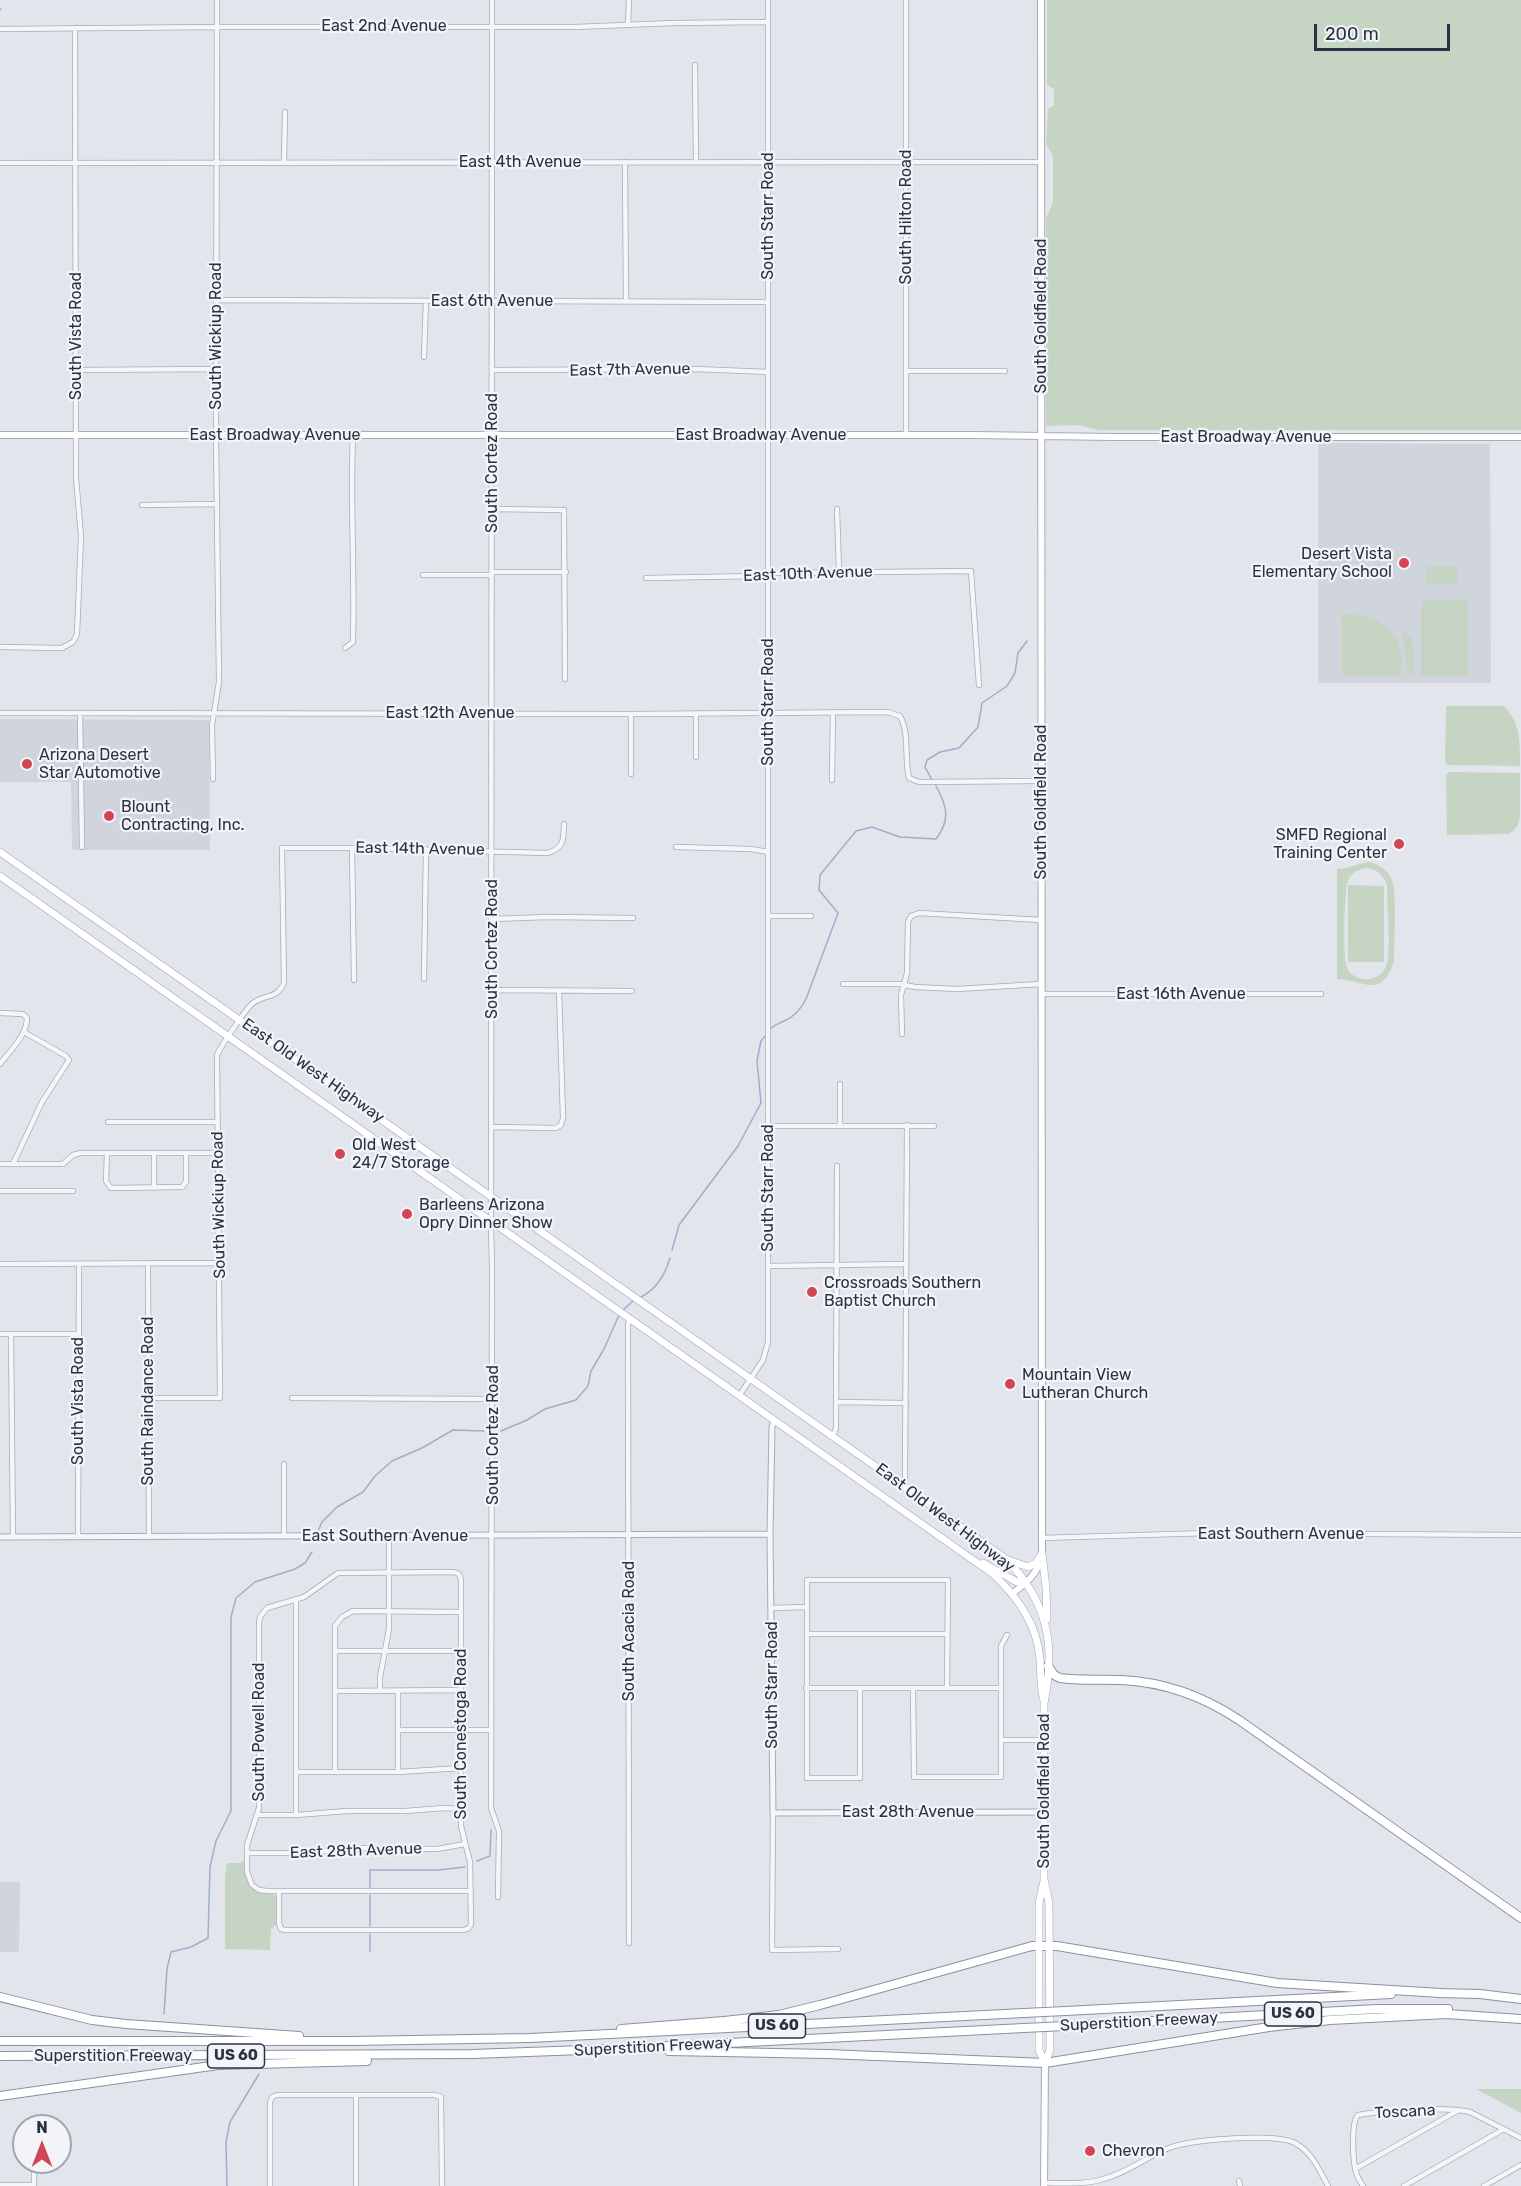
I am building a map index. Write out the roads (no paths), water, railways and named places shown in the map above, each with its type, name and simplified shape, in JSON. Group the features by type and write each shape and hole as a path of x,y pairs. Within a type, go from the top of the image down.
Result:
{"highway":[{"path":"1048,1666 1054,1675 1060,1678 1122,1680 1158,1685 1189,1692 1215,1705 1521,1918"},
{"path":"530,2038 779,2014 820,2005 1032,1946 1050,1946 1277,1983 1441,1993"},
{"name":"Superstition Freeway","path":"0,2041 353,2041 530,2038 1441,1993 1480,1994 1521,1999"},
{"path":"0,1997 92,2020 353,2041"},
{"name":"Superstition Freeway","path":"0,2056 472,2054 611,2049 1406,2008 1466,2010 1521,2019"},
{"path":"611,2049 828,2054 1045,2063 1269,2027 1330,2020 1447,2014 1521,2019"},
{"path":"0,2096 218,2065 394,2061 472,2054"}],"main road":[{"name":"South Goldfield Road","path":"1041,0 1042,1554"},
{"name":"East Broadway Avenue","path":"0,435 1521,437"},
{"name":"East Old West Highway","path":"0,852 1006,1559 1035,1596 1044,1620 1048,1666 1048,1686 1044,1703"},
{"name":"East Old West Highway","path":"0,876 993,1574 1012,1593 1028,1616 1038,1645 1040,1686 1044,1703"},
{"path":"961,1551 1017,1582 1026,1582"},
{"path":"1006,1559 1028,1567 1036,1563 1042,1554"},
{"path":"1012,1593 1037,1571 1042,1554"},
{"path":"1042,1554 1046,1587 1047,1634"},
{"name":"South Goldfield Road","path":"1044,1703 1044,1879 1039,1903 1039,2050 1045,2063"},
{"name":"South Goldfield Road","path":"1044,1879 1049,1903 1050,1946 1050,2050 1045,2063 1044,2184"}],"street":[{"name":"South Wickiup Road","path":"213,779 214,713 219,682 216,435 217,0"},
{"name":"South Cortez Road","path":"492,0 491,1808 499,1831 498,1897"},
{"path":"628,25 629,0"},
{"name":"South Starr Road","path":"739,1396 763,1360 768,1348 768,0"},
{"name":"South Hilton Road","path":"906,0 906,435"},
{"name":"East 2nd Avenue","path":"0,29 575,27 768,22"},
{"name":"South Vista Road","path":"0,647 62,648 72,642 77,634 81,536 76,478 75,28"},
{"path":"695,65 696,162"},
{"path":"284,162 285,112"},
{"path":"625,162 626,301"},
{"name":"East 4th Avenue","path":"0,163 1041,162"},
{"name":"East 6th Avenue","path":"217,300 768,302"},
{"path":"424,357 426,301"},
{"path":"76,370 216,369"},
{"name":"East 7th Avenue","path":"492,370 696,369 768,372"},
{"path":"906,371 1005,371"},
{"path":"345,648 352,642 353,632 351,478 353,435"},
{"path":"142,505 218,504"},
{"path":"492,509 564,510 565,679"},
{"path":"837,509 839,572"},
{"name":"East 10th Avenue","path":"646,578 839,572 971,571 979,685"},
{"path":"423,575 566,572"},
{"path":"832,780 833,712"},
{"name":"East 12th Avenue","path":"0,713 768,714 887,712 900,716 904,724 906,767 909,778 919,782 1041,781"},
{"path":"80,713 82,847"},
{"path":"631,714 631,774"},
{"path":"696,714 696,757"},
{"name":"East 14th Avenue","path":"282,848 548,853 558,849 562,843 564,824"},
{"path":"676,847 751,849 768,852"},
{"name":"South Wickiup Road","path":"148,1398 220,1398 217,1055 252,1003 275,995 284,983 282,848"},
{"path":"352,848 354,980"},
{"path":"424,980 426,849"},
{"path":"902,1034 902,995 907,972 908,922 912,916 919,913 1041,920"},
{"path":"768,916 811,916"},
{"path":"492,919 633,918"},
{"path":"843,984 957,989 1041,984"},
{"path":"492,990 632,991"},
{"path":"492,1127 556,1128 561,1125 563,1118 559,991"},
{"name":"East 16th Avenue","path":"1041,994 1321,994"},
{"path":"0,1012 23,1014 27,1018 24,1032 0,1064"},
{"path":"13,1164 42,1102 69,1060 24,1032"},
{"path":"840,1084 840,1126"},
{"path":"108,1122 218,1122"},
{"path":"902,1485 905,1479 907,1125"},
{"path":"768,1126 934,1126"},
{"path":"0,1164 63,1164 73,1155 81,1153 218,1153"},
{"path":"106,1153 106,1181 111,1188 182,1187 186,1182 186,1153"},
{"path":"154,1153 154,1188"},
{"path":"833,1437 836,1428 837,1402 837,1166"},
{"path":"0,1191 73,1191"},
{"path":"0,1264 218,1263"},
{"name":"South Vista Road","path":"78,1264 78,1537"},
{"name":"South Raindance Road","path":"148,1264 148,1537"},
{"path":"768,1266 906,1264"},
{"name":"South Acacia Road","path":"624,1315 628,1324 629,1943"},
{"path":"0,1334 78,1334"},
{"path":"11,1335 12,1537"},
{"path":"292,1398 492,1399"},
{"path":"837,1402 906,1403"},
{"name":"South Starr Road","path":"774,1420 770,1534 772,1950 838,1949"},
{"path":"284,1464 284,1536"},
{"name":"East Southern Avenue","path":"1041,1538 1208,1533 1521,1535"},
{"name":"East Southern Avenue","path":"0,1537 770,1534"},
{"path":"380,1691 389,1629 389,1536"},
{"name":"South Conestoga Road","path":"279,1891 281,1929 464,1930 469,1928 471,1862 462,1832 461,1809 461,1580 459,1574 454,1572 389,1573"},
{"path":"296,1815 296,1599 304,1597 338,1573 389,1573"},
{"path":"860,1688 860,1778 807,1778 807,1580 948,1580 947,1688"},
{"name":"South Powell Road","path":"279,1891 259,1890 252,1885 247,1872 248,1838 258,1815 259,1624 263,1612 272,1605 296,1599"},
{"path":"771,1608 807,1607"},
{"path":"335,1772 335,1626 342,1617 353,1611 461,1612"},
{"path":"807,1634 947,1634"},
{"path":"913,1688 914,1777 1001,1777 1001,1646 1006,1635"},
{"path":"334,1651 461,1651"},
{"path":"807,1688 1000,1688"},
{"path":"335,1691 461,1690"},
{"path":"398,1691 398,1772"},
{"path":"398,1730 491,1730"},
{"path":"1001,1740 1044,1740"},
{"path":"296,1772 398,1772 461,1768"},
{"path":"258,1815 461,1809"},
{"name":"East 28th Avenue","path":"772,1812 1044,1812"},
{"name":"East 28th Avenue","path":"247,1853 299,1853 356,1848 437,1849 465,1844"},
{"path":"279,1891 471,1891"},
{"path":"270,2186 270,2102 272,2097 277,2095 435,2095 441,2097 442,2186"},
{"path":"356,2095 356,2186"},
{"path":"1433,2110 1436,2116 1435,2123"},
{"path":"1355,2169 1458,2110"},
{"name":"Toscana","path":"1363,2186 1355,2169 1354,2121 1360,2114 1458,2110 1470,2112 1521,2138"},
{"path":"1404,2186 1415,2183 1504,2129"},
{"path":"1044,2184 1101,2180 1118,2174 1173,2146 1206,2139 1289,2141 1310,2155 1328,2186"},
{"path":"1484,2186 1494,2183 1521,2165"},
{"path":"0,2186 34,2186 34,2174"}],"waterway":[{"path":"932,780 925,767 927,760 940,752 959,748 978,727 982,703 1007,686 1015,673 1018,653 1027,641"},
{"path":"770,1029 794,1015 804,1003 838,913 819,890 820,875 856,831 872,827 900,837 936,839 944,825 946,812 935,784"},
{"path":"672,1250 679,1225 738,1146 761,1103 757,1061 761,1041 766,1035"},
{"path":"641,1297 660,1281 670,1258"},
{"path":"622,1311 634,1300"},
{"path":"501,1431 545,1409 576,1400 588,1386 591,1371 619,1315"},
{"path":"318,1531 322,1522 337,1507 363,1492 375,1476 392,1461 422,1448 453,1430 484,1431"},
{"path":"164,2014 167,1969 171,1952 191,1947 208,1938 210,1867 216,1841 231,1811 231,1617 236,1598 255,1582 295,1569 305,1563 312,1552"},
{"path":"477,1861 490,1856 491,1830"},
{"path":"370,1887 370,1870 438,1870 465,1867"},
{"path":"370,1895 370,1926"},
{"path":"370,1934 370,1951"},
{"path":"227,2186 226,2142 230,2122 259,2074"}],"place":[{"name":"Desert Vista Elementary School","path":"1404,563"},
{"name":"Arizona Desert Star Automotive","path":"27,764"},
{"name":"Blount Contracting, Inc.","path":"109,816"},
{"name":"SMFD Regional Training Center","path":"1399,844"},
{"name":"Old West 24/7 Storage","path":"340,1154"},
{"name":"Barleens Arizona Opry Dinner Show","path":"407,1214"},
{"name":"Crossroads Southern Baptist Church","path":"812,1292"},
{"name":"Mountain View Lutheran Church","path":"1010,1384"},
{"name":"Chevron","path":"1090,2151"}]}
